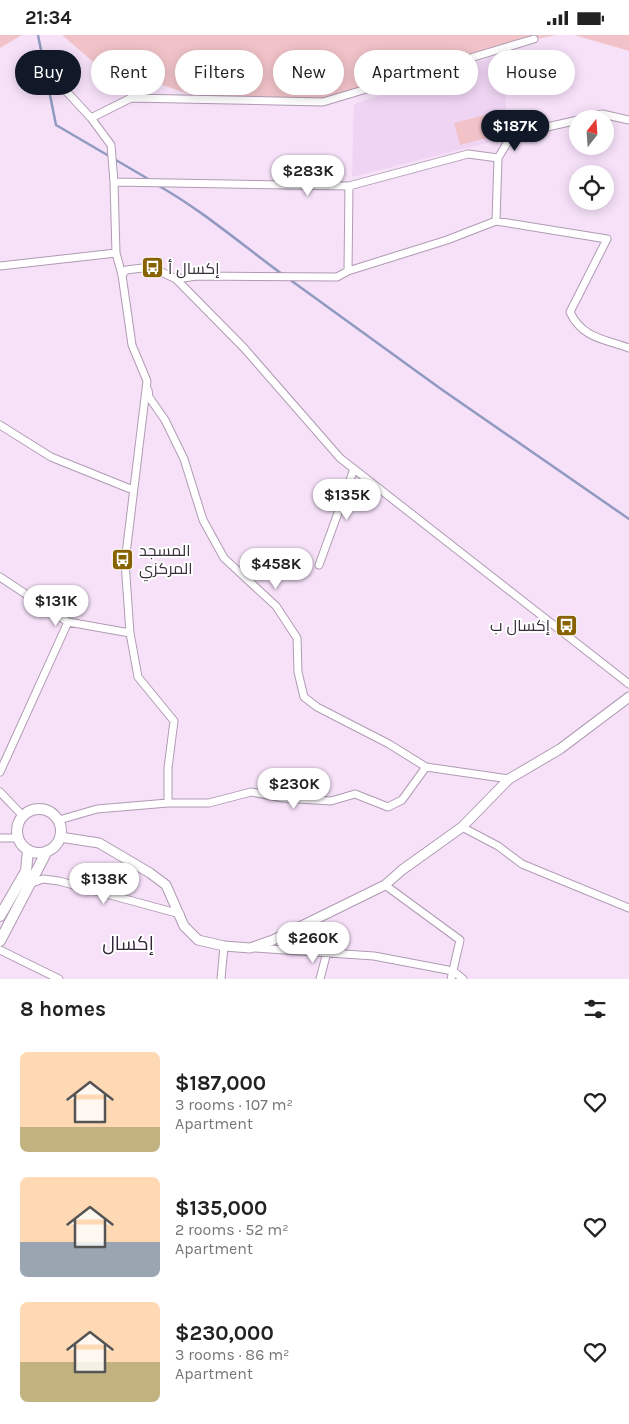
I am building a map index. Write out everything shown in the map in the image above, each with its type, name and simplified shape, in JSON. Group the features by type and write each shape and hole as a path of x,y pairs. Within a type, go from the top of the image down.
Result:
{"main road":[{"path":"35,809 42,809 54,814 58,820 60,837 58,843 47,851 41,853 28,849 18,838 17,826 23,816 35,809"},
{"path":"0,916 26,871 28,849"},
{"path":"0,941 47,851"}],"street":[{"path":"91,119 131,98 323,102 534,39"},
{"path":"69,95 111,145 116,253 122,275 132,345 147,381 149,397 165,420 184,459 203,520 224,558 276,606 297,638 298,671 304,697 316,707 389,743 426,767 510,779"},
{"path":"614,117 629,120"},
{"path":"496,221 498,158 512,135 569,122"},
{"path":"114,182 349,186 468,154 498,158"},
{"path":"348,271 349,186"},
{"path":"176,279 197,276 337,277 348,271 447,240 496,221 607,239 570,311 576,325 590,335 629,348"},
{"path":"0,266 116,253"},
{"path":"122,275 126,270 151,267 176,279 244,348 340,458 629,684"},
{"path":"147,381 125,562 130,633 138,677 174,721 168,768 168,803"},
{"path":"0,425 50,457 133,490"},
{"path":"319,565 354,469"},
{"path":"0,577 68,621 130,633"},
{"path":"0,773 68,621"},
{"path":"250,947 273,940 385,885 402,870 462,827 510,779 560,749 629,697"},
{"path":"58,820 97,809 168,803 209,803 251,792 283,799 331,801 355,795 388,807 402,800 426,767"},
{"path":"0,793 23,816"},
{"path":"462,827 498,846 522,864 629,908"},
{"path":"60,837 98,843 150,873 166,885 184,926 198,940 224,946 374,956 463,979"},
{"path":"0,838 18,838"},
{"path":"28,885 43,879 59,881 180,914"},
{"path":"385,885 460,940 452,975"},
{"path":"221,979 224,946"},
{"path":"0,950 59,979"},
{"path":"320,979 327,952"}],"shaded area":[{"path":"0,35 22,35 0,48"},
{"path":"62,35 557,35 521,42 496,50 488,50 488,52 478,56 478,50 354,50 354,95 343,98 218,104 192,95 263,95 263,50 175,50 175,89 165,86 165,50 91,50 91,60"},
{"path":"574,35 629,35 629,51 626,50"},
{"path":"488,58 488,95 505,95 506,115 494,117 498,140 352,177 354,104 380,95 478,95 478,62"},
{"path":"489,114 495,136 460,145 454,123"}],"waterway":[{"path":"38,35 56,125 150,180"},
{"path":"159,186 206,217 282,274"},
{"path":"289,279 441,389 629,519"}],"place":[{"name":"إكسال أ","path":"152,268"},
{"name":"المسجد المركزي","path":"123,559"},
{"name":"إكسال ب","path":"566,625"}],"district":[{"name":"إكسال","path":"128,944"}]}
